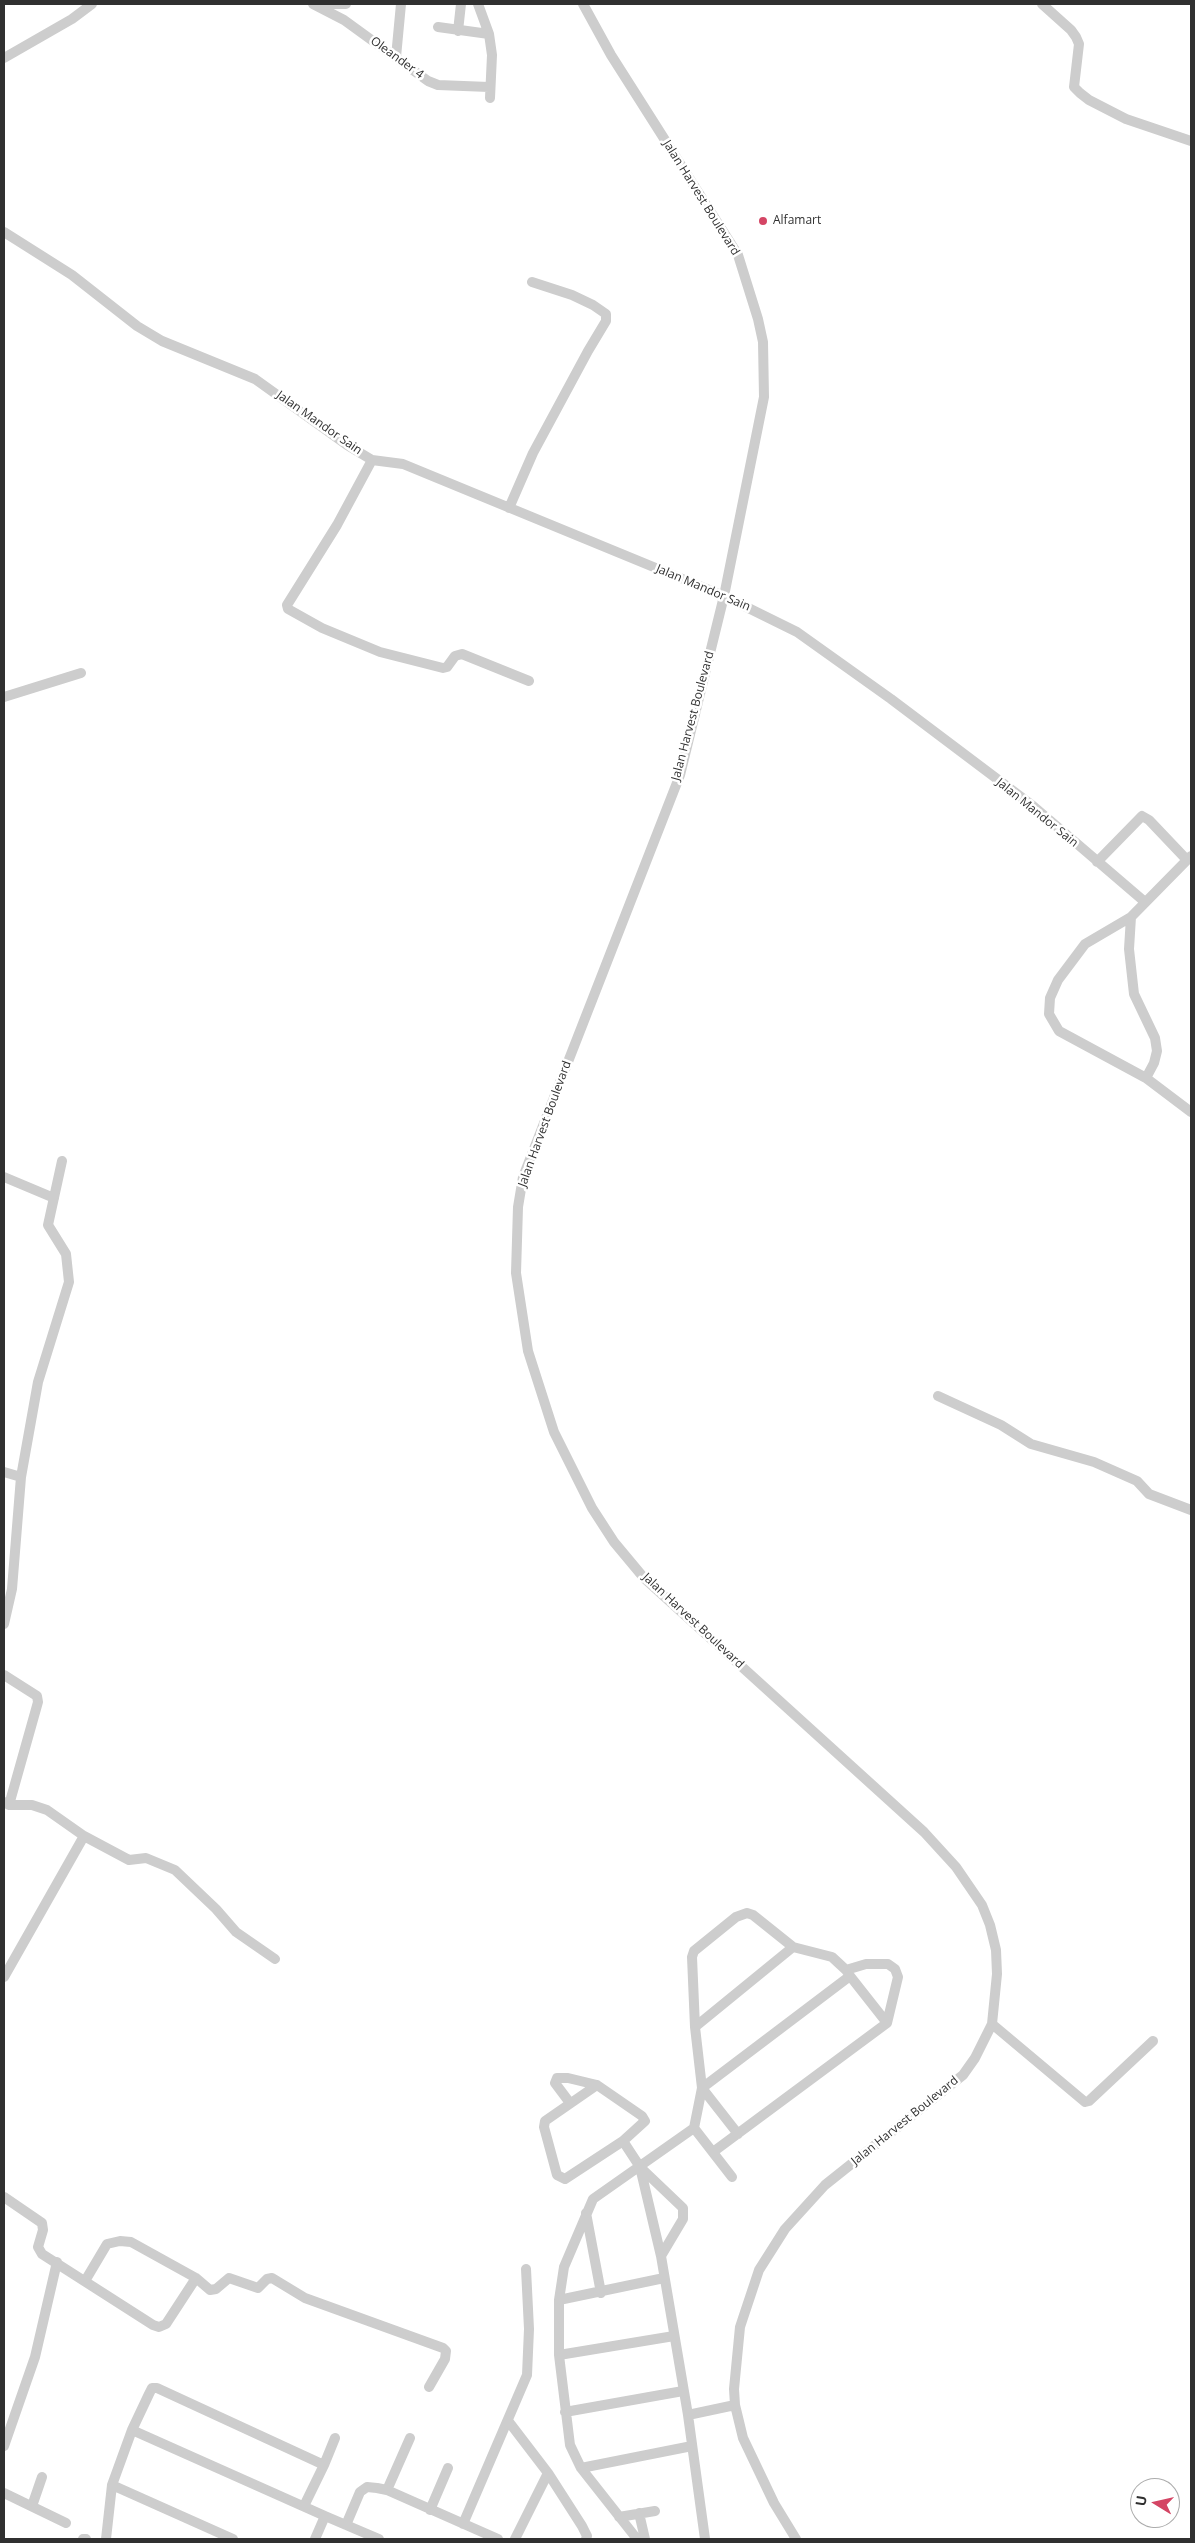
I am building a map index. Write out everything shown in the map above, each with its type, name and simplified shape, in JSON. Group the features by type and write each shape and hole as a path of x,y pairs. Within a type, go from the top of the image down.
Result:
{"street":[{"path":"4,58 72,19 92,4"},
{"path":"314,4 346,4 344,20"},
{"name":"Oleander 4","path":"314,4 344,20 428,81 438,85 490,92 492,55 489,34"},
{"path":"396,57 401,4"},
{"path":"458,31 460,4"},
{"path":"438,27 489,34 478,4"},
{"name":"Jalan Harvest Boulevard","path":"583,4 611,55 738,255 758,319 763,342 764,397 724,596 680,774 523,1177 516,1237 520,1311 528,1350 554,1432 592,1508 614,1542 644,1578 924,1832 956,1867 982,1905 990,1925 996,1950 997,1974 992,2024 978,2052 963,2075 825,2185 785,2229 759,2270 740,2327 735,2405 743,2438 774,2503 796,2539"},
{"path":"1042,4 1071,30 1079,44 1074,87 1080,93 1089,100 1126,119 1191,141"},
{"name":"Jalan Mandor Sain","path":"4,232 72,275 137,326 162,341 255,379 347,445 372,460 403,464 724,596 797,632 1032,806 1145,902"},
{"path":"508,508 533,453 588,350 606,321 606,314 593,305 532,282"},
{"path":"372,460 337,525 287,605 288,609 322,628 380,652 443,668 447,667 455,656 462,654 528,681"},
{"path":"4,697 81,673"},
{"path":"1097,862 1142,816 1149,820 1189,858 1131,917 1085,944 1058,980 1050,998 1049,1014 1059,1031 1146,1078 1191,1112"},
{"path":"1131,917 1129,949 1134,994 1155,1038 1157,1051 1154,1063 1146,1078"},
{"path":"5,1618 12,1589 21,1477 38,1382 69,1282 66,1254 48,1225 62,1161"},
{"path":"4,1177 54,1198"},
{"path":"938,1396 1001,1425 1031,1444 1094,1462 1137,1481 1149,1494 1191,1510"},
{"path":"4,1472 21,1477"},
{"path":"4,1675 37,1696 38,1702 6,1803 32,1805 47,1810 84,1836 129,1860 146,1858 174,1870 216,1908 236,1932 276,1959"},
{"path":"4,1978 84,1836"},
{"path":"637,2539 582,2468 570,2445 559,2354 559,2300 564,2266 593,2200 600,2193 694,2128 702,2088 696,2027 692,1957 694,1951 736,1917 747,1913 753,1915 793,1947 832,1957 848,1973 888,2023"},
{"path":"696,2027 793,1947"},
{"path":"702,2088 848,1973 866,1964 888,1964 895,1969 898,1977 888,2023 713,2152"},
{"path":"992,2024 1084,2102 1089,2101 1153,2040"},
{"path":"570,2103 555,2083 557,2078 568,2078 597,2085 642,2116 645,2121 628,2148 568,2178 560,2178 556,2175 544,2124 547,2118 570,2103 597,2085"},
{"path":"702,2088 738,2134"},
{"path":"694,2128 732,2176"},
{"path":"628,2148 640,2167 683,2208 684,2213 661,2256"},
{"path":"640,2167 661,2256 688,2415 705,2539"},
{"path":"4,2197 40,2220 43,2230 39,2251 85,2280 109,2299 159,2327 166,2324 196,2278"},
{"path":"586,2213 601,2293"},
{"path":"85,2280 107,2244 120,2241 131,2242 196,2278 210,2290 216,2289 229,2278 258,2288 267,2279 272,2278 305,2298 443,2348 446,2351 445,2359 429,2387"},
{"path":"4,2446 35,2357 57,2262"},
{"path":"463,2524 528,2375 526,2269"},
{"path":"559,2300 601,2293 664,2278"},
{"path":"559,2354 674,2336"},
{"path":"106,2539 112,2485 132,2430 151,2390 157,2388 324,2465"},
{"path":"565,2412 683,2391"},
{"path":"688,2415 735,2405"},
{"path":"509,2422 548,2473 588,2538"},
{"path":"132,2430 379,2539"},
{"path":"304,2506 335,2438"},
{"path":"387,2490 410,2438"},
{"path":"582,2468 692,2446"},
{"path":"430,2510 448,2468"},
{"path":"515,2539 548,2473"},
{"path":"32,2506 42,2477"},
{"path":"112,2485 227,2538"},
{"path":"346,2525 360,2492 367,2487 387,2490 498,2539"},
{"path":"4,2493 66,2523"},
{"path":"619,2517 655,2510"},
{"path":"639,2513 644,2539"},
{"path":"315,2539 325,2516"}],"place":[{"name":"Alfamart","path":"763,221"}]}
